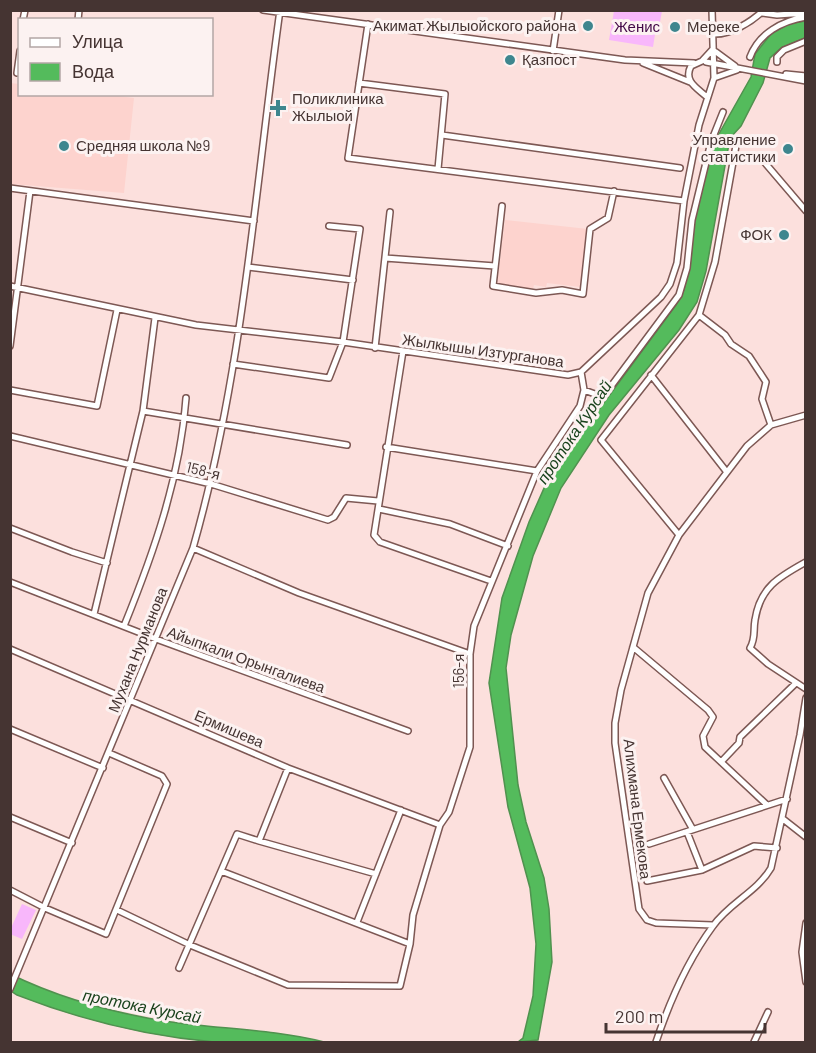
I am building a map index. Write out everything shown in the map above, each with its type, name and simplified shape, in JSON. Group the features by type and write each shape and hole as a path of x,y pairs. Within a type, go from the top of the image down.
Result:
{"street":[{"path":"263,10 553,51 633,60 715,63 806,81"},
{"path":"553,51 559,10"},
{"name":"Жылкышы Изтурганова","path":"10,286 154,318 239,331 343,342 568,375 581,372 661,297 670,284 677,263 684,201 699,125 714,77 711,10"},
{"name":"Мухана Нурманова","path":"10,989 193,548 212,484 239,331 279,12"},
{"path":"713,34 720,34 746,24 763,12 777,15 806,15"},
{"path":"750,57 753,49 768,32 787,20 806,15"},
{"path":"368,24 348,158 684,201"},
{"path":"777,62 777,57 784,50 806,42"},
{"path":"704,62 714,48 718,56 742,69"},
{"path":"633,60 657,67 693,85 707,97"},
{"path":"704,62 714,77"},
{"path":"694,63 688,70 702,113"},
{"path":"17,73 18,66"},
{"path":"693,85 705,87 714,77 742,69"},
{"path":"772,74 806,76"},
{"path":"359,83 445,94 438,169"},
{"path":"581,372 584,390 603,397 680,295 705,164 723,112"},
{"path":"442,135 680,168"},
{"path":"679,534 601,440 699,315 715,262 737,140"},
{"path":"760,157 806,211"},
{"path":"10,188 254,220"},
{"path":"11,346 30,191"},
{"path":"502,206 493,286 536,293 562,290 583,294 590,229 608,218 614,191"},
{"path":"375,348 390,212"},
{"path":"233,364 329,378 343,342 360,230 329,226"},
{"path":"385,258 495,266"},
{"path":"248,267 353,280"},
{"path":"10,390 97,406 117,310"},
{"path":"699,315 725,335 731,344 749,356 758,368 766,382 762,399 771,425"},
{"path":"94,614 143,411 154,318"},
{"path":"403,351 386,447 374,535 380,542 491,581"},
{"path":"651,375 726,471"},
{"name":"156-я","path":"190,945 288,985 400,986 410,944 413,915 440,825 449,812 470,747 470,654 474,626 537,471 580,406 584,390"},
{"path":"123,626 153,555 175,476 185,418 186,398"},
{"path":"143,411 347,445"},
{"name":"Алихмана Ермекова","path":"713,925 656,923 647,920 636,901 615,743 618,704 648,593 679,534 726,471 759,434 771,425 806,415"},
{"name":"158-я","path":"10,436 212,484 328,520 334,517 346,498 378,501"},
{"path":"386,447 537,471"},
{"path":"379,509 450,524 508,546"},
{"path":"10,528 72,552 107,562"},
{"path":"193,548 299,593 470,654"},
{"path":"806,562 774,580 765,590 757,607 755,639 750,648 768,664 806,689"},
{"name":"Айыпкали Орынгалиева","path":"10,582 156,639 408,731"},
{"path":"633,647 708,710 713,717 703,736 703,742 766,804"},
{"name":"Ермишева","path":"10,649 288,768 440,825"},
{"path":"721,762 739,742 740,737 796,683"},
{"path":"656,1042 677,990 713,925 729,908 764,881 771,867 777,848 806,698"},
{"path":"10,729 103,768"},
{"path":"800,735 806,740"},
{"path":"10,890 45,909 106,934 167,784 162,776 109,753"},
{"path":"259,841 288,768"},
{"path":"664,778 689,830 702,870"},
{"path":"649,844 787,799"},
{"path":"357,922 401,810"},
{"path":"10,817 72,843"},
{"path":"783,819 806,837"},
{"path":"179,968 237,834 376,874"},
{"path":"647,881 702,870 754,846 777,848"},
{"path":"221,871 410,944"},
{"path":"117,910 190,945"},
{"path":"806,923 802,952 806,982"},
{"path":"754,1042 768,1012"}],"shaded area":[{"path":"10,83 18,84 18,96 134,98 124,193 11,184"},
{"path":"505,220 588,229 580,287 547,283 546,287 534,285 533,289 497,284"}],"green space":[{"name":"Женис","path":"614,11 662,11 660,22 657,22 653,47 609,40"},
{"path":"22,904 36,910 22,939 10,934"}],"water":[{"path":"805,21 805,38 781,48 770,58 763,83 741,126 730,138 706,271 697,302 679,330 609,415 561,488 533,556 511,635 506,668 518,785 526,822 544,878 549,909 552,962 538,1040 518,1042 523,1038 533,996 536,944 530,888 508,807 489,683 502,598 529,522 549,477 676,305 684,290 691,259 694,221 711,148 751,77 755,54 771,34 788,24"},
{"path":"10,974 66,997 124,1013 184,1024 285,1034 324,1042 228,1043 164,1036 114,1026 17,995 11,991"}],"place":[{"name":"Акимат Жылыойского района","path":"588,26"},
{"name":"Мереке","path":"675,27"},
{"name":"Қазпост","path":"510,60"},
{"name":"Поликлиника Жылыой","path":"278,108"},
{"name":"Средняя школа №9","path":"64,146"},
{"name":"Управление статистики","path":"788,149"},
{"name":"ФОК","path":"784,235"}],"water label":[{"name":"протока Курсай","path":"574,432"},
{"name":"протока Курсай","path":"142,1006"}]}
